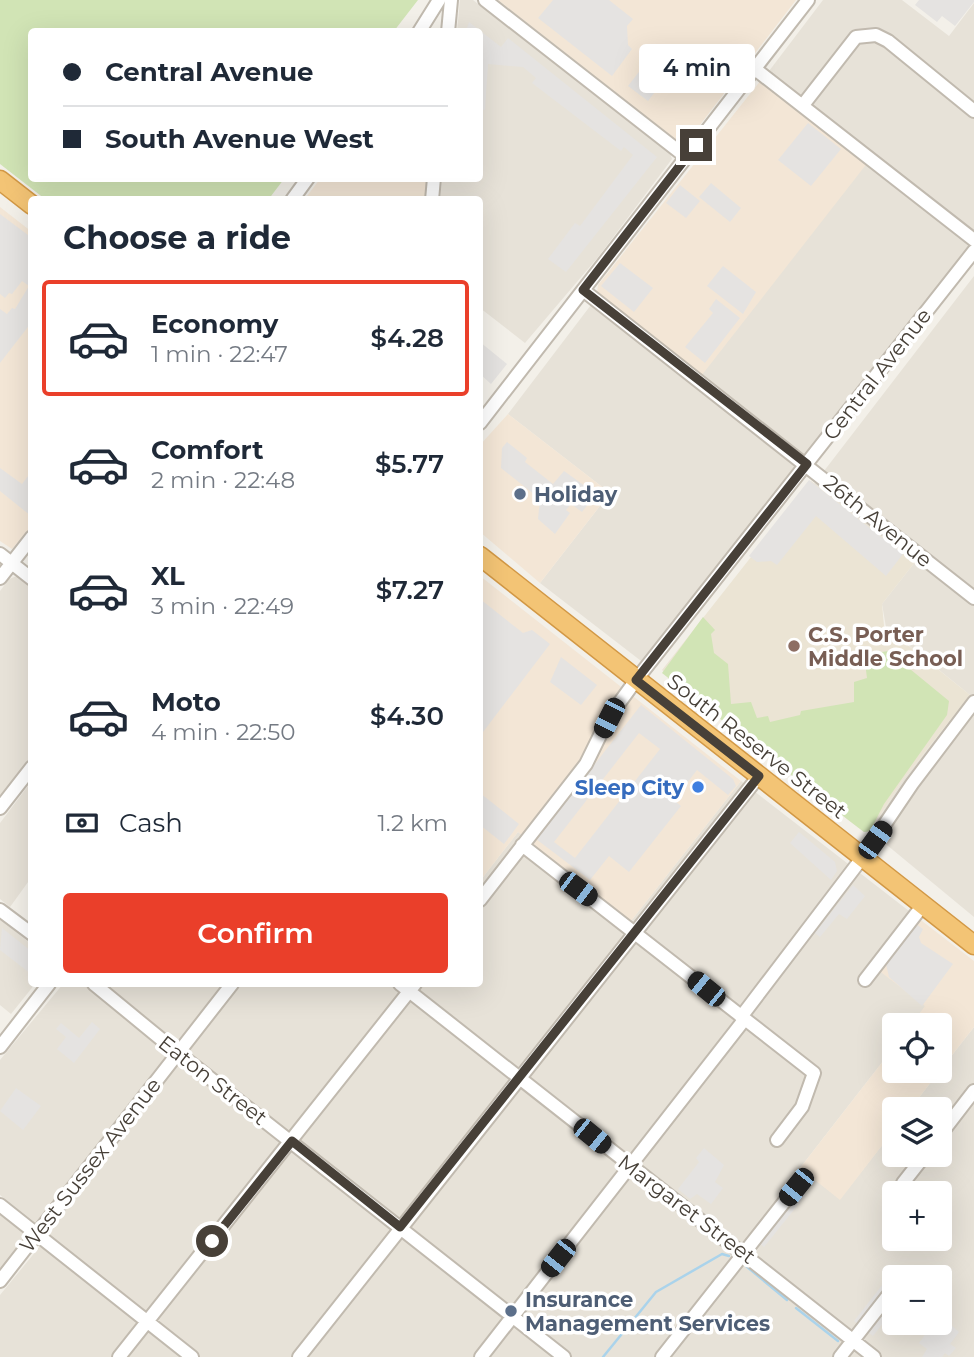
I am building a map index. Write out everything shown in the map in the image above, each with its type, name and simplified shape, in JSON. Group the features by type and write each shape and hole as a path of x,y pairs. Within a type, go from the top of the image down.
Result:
{"highway":[{"path":"0,180 28,202"},
{"name":"South Reserve Street","path":"483,558 974,945"}],"street":[{"path":"422,28 439,0"},
{"path":"448,28 451,0"},
{"path":"485,0 686,157"},
{"path":"483,419 808,0"},
{"path":"803,105 856,37 868,34 888,41 974,110"},
{"path":"755,68 974,240"},
{"name":"Central Avenue","path":"483,896 586,764 609,718 636,680 974,251"},
{"name":"26th Avenue","path":"583,290 974,598"},
{"path":"0,578 28,542"},
{"path":"0,554 28,576"},
{"path":"481,1357 742,1018 974,702"},
{"path":"0,808 28,772"},
{"path":"299,1357 759,776"},
{"path":"522,845 742,1018 764,1031 814,1073 802,1107 777,1140"},
{"path":"866,980 923,905"},
{"path":"0,910 28,931"},
{"path":"0,1046 47,987"},
{"name":"Eaton Street","path":"98,987 564,1357"},
{"name":"West Sussex Avenue","path":"0,1281 230,987"},
{"path":"119,1357 292,1141 407,987"},
{"name":"Margaret Street","path":"409,987 519,1078 874,1357"},
{"path":"952,1119 974,1091"},
{"path":"905,1181 916,1167"},
{"path":"662,1357 796,1187"},
{"path":"0,1205 192,1357"},
{"path":"840,1357 882,1303"}],"shaded area":[{"path":"460,0 473,0 670,153 672,159 599,256 525,343 483,310 483,196 440,196 442,182 483,182 483,28 457,28"},
{"path":"498,0 796,0 686,143 677,141"},
{"path":"553,0 609,0 633,19 627,26 628,45 632,49 612,76 538,18"},
{"path":"823,0 902,0 949,36 974,3 974,239 645,664 540,583 610,493 508,414"},
{"path":"919,0 974,2 955,26 942,16 937,22 915,5"},
{"path":"483,33 501,47 508,38 657,157 566,272 548,259 575,223 580,226 633,155 624,147 621,151 532,83 536,78 523,67 488,64 485,110"},
{"path":"671,49 674,56 671,71 648,101 628,86 649,59"},
{"path":"765,75 872,157 698,380 596,300 598,285"},
{"path":"808,123 841,149 811,186 778,160"},
{"path":"318,182 429,182 427,196 307,196"},
{"path":"711,183 741,208 730,222 699,197"},
{"path":"680,185 700,201 686,218 666,203"},
{"path":"0,207 28,229 28,530 12,549 0,541"},
{"path":"0,214 28,235 28,285 22,281 12,294 9,293 5,298 0,294"},
{"path":"620,263 653,288 634,312 601,286"},
{"path":"723,266 756,292 743,314 707,286"},
{"path":"974,276 974,917 870,831 903,780 970,695 886,627 882,604 915,562 814,484"},
{"path":"28,288 28,327 0,363 0,309 7,314 12,308 15,309"},
{"path":"716,299 740,318 705,363 685,347 713,313 709,309"},
{"path":"483,344 507,364 491,384 483,377"},
{"path":"508,414 610,493 540,583 483,535 483,442"},
{"path":"507,442 527,458 525,462 553,484 564,471 596,494 582,512 571,504 566,510 570,513 555,534 538,519 540,499 501,468 502,448"},
{"path":"0,468 22,484 28,476 28,514 0,491"},
{"path":"809,480 903,554 886,576 816,516 777,565 771,561 757,562 749,556"},
{"name":"C.S. Porter Middle School","path":"811,481 915,562 882,604 884,626 970,695 903,780 870,831 864,832 662,670"},
{"path":"17,576 28,584 28,760 0,796 0,591 9,579"},
{"path":"483,578 741,781 631,921 518,832 483,877"},
{"path":"483,601 523,633 532,630 550,644 483,732"},
{"path":"561,657 597,685 581,705 550,682"},
{"path":"641,705 733,779 736,786 728,795 697,770 674,800 681,806 629,872 609,856 590,880 536,839","holes":["639,733 660,749 575,858 554,842"]},
{"path":"741,781 909,911 870,963 926,1006 920,1013 882,1013 882,1062 800,1168 840,1199 882,1145 882,1167 952,1167 952,1097 919,1097 930,1083 952,1083 952,1055 974,1027 974,1357 0,1357 0,1295 50,1234 0,1195 0,1060 61,987 483,987 483,877 518,832 631,921"},
{"path":"28,786 28,882 10,907 0,899 0,823"},
{"path":"483,795 519,824 504,844 483,827"},
{"path":"799,832 835,862 837,871 831,880 790,843"},
{"path":"853,885 865,896 847,919 839,914 820,937 815,933"},
{"path":"909,911 974,961 974,1027 952,1055 952,1013 920,1013 925,1006 869,963"},
{"path":"0,919 28,942 28,987 33,987 11,1014 0,1005"},
{"path":"916,924 923,929 919,937 921,943 953,964 922,1006 889,977 886,964"},
{"path":"2,928 28,949 28,972 0,950"},
{"path":"92,1022 100,1029 74,1063 57,1049 66,1037 56,1029 61,1023 79,1038"},
{"path":"882,1062 882,1083 931,1083 919,1097 882,1097 882,1146 840,1200 800,1168"},
{"path":"16,1088 41,1106 23,1130 0,1111"},
{"path":"704,1148 724,1165 715,1182 723,1188 711,1204 697,1194 690,1199 678,1189 699,1162 696,1158"},
{"path":"789,1184 803,1189 805,1196 764,1247 749,1235"},
{"path":"0,1210 31,1235 0,1274"},
{"path":"882,1285 882,1324 873,1336 854,1321"},
{"path":"952,1326 959,1332 950,1344 956,1348 949,1356 945,1353 942,1357 922,1357 927,1349 919,1343 925,1335 952,1335"}],"green space":[{"path":"0,0 418,0 396,28 28,28 28,182 282,182 271,196 41,196 0,164"},
{"path":"703,617 715,630 711,634 714,653 728,664 731,704 751,702 757,718 768,716 770,722 800,715 801,711 854,702 854,682 867,678 864,655 888,651 949,701 947,715 884,804 870,831 864,832 662,673"}],"waterway":[{"path":"603,1357 656,1292 722,1254 729,1256"},
{"path":"746,1266 787,1300"},
{"path":"796,1308 838,1341"}],"place":[{"name":"Holiday","path":"520,494"},
{"name":"C.S. Porter Middle School","path":"794,646"},
{"name":"Sleep City","path":"698,787"},
{"name":"Insurance Management Services","path":"511,1311"}],"route":[{"path":"212,1241 292,1141 400,1227 759,776 636,680 807,464 583,290 696,145"}]}
